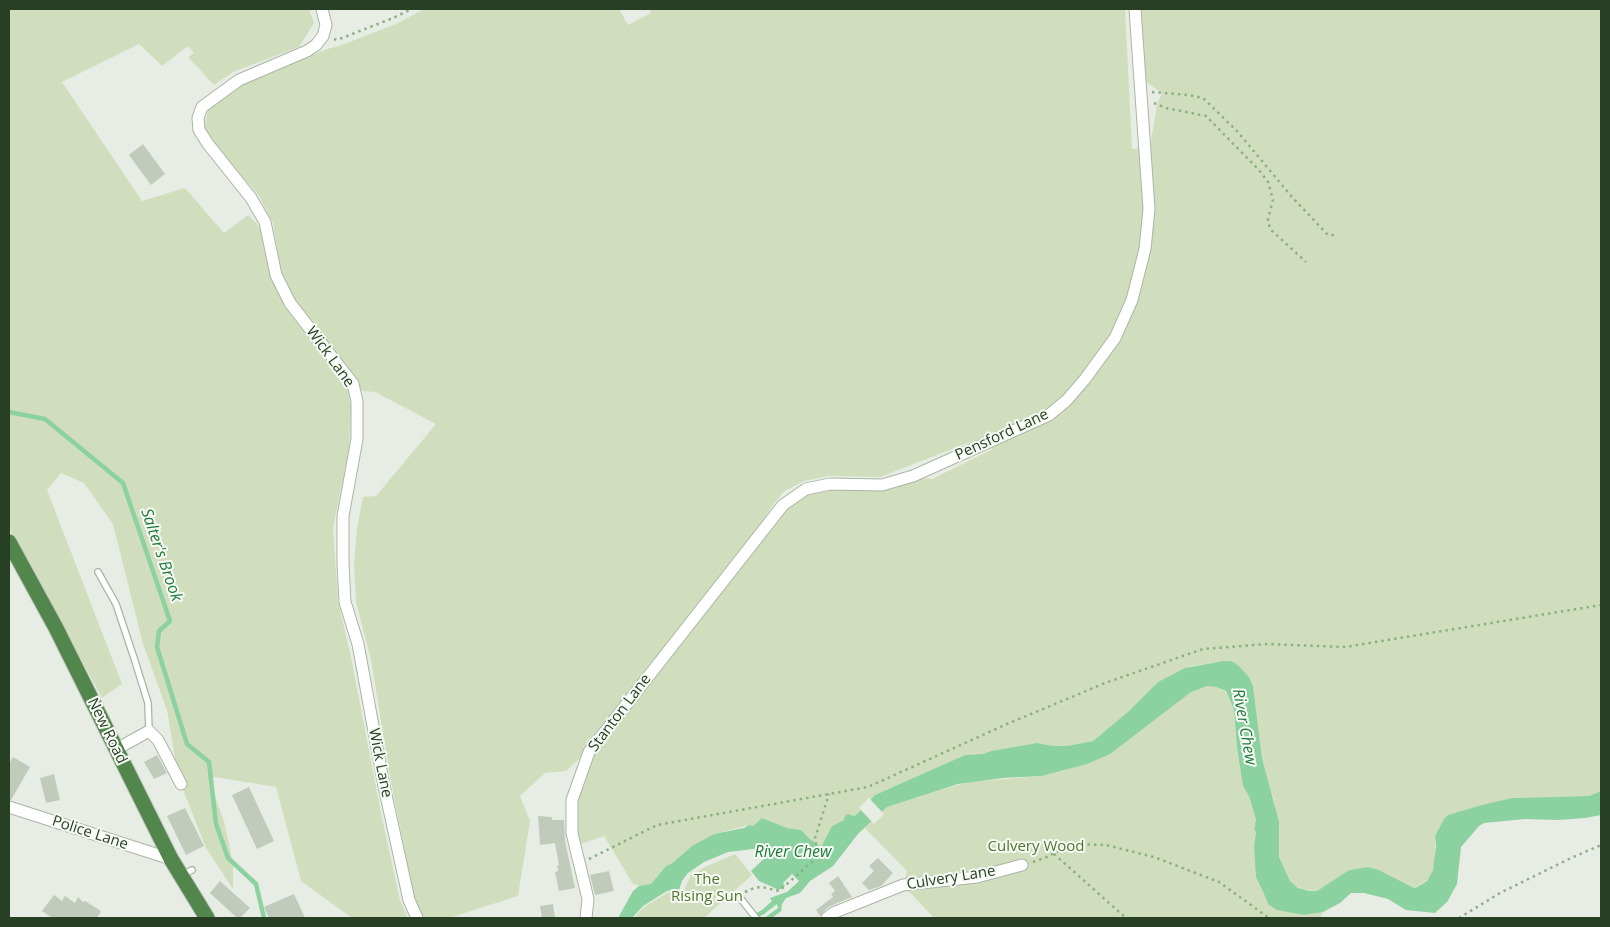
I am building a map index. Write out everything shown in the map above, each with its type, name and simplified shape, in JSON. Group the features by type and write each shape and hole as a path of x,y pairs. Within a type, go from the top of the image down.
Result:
{"highway":[{"name":"New Road","path":"9,542 52,619 171,859 186,873 207,918"}],"street":[{"path":"322,9 326,25 323,36"},
{"name":"Pensford Lane","path":"756,538 782,505 806,489 830,484 882,485 913,476 1049,415 1085,379 1115,338 1132,300 1145,249 1149,209 1135,9"},
{"name":"Wick Lane","path":"323,36 307,52 239,80 202,107 198,118 199,130 251,198 265,222 276,275 290,303 353,384 357,400 357,439 343,516 343,564 346,602 358,644 384,786 409,900 417,918"},
{"name":"Stanton Lane","path":"586,918 588,899 572,834 572,800 589,752 756,538"},
{"path":"116,750 148,731 158,740 181,784"},
{"name":"Police Lane","path":"9,807 171,859"},
{"name":"Culvery Lane","path":"827,918 833,913 903,886 977,878 1022,865"}],"lane":[{"path":"98,572 116,604 137,667 148,703 148,731"},
{"path":"741,899 756,918"}],"path":[{"path":"323,36 337,40 412,9"},
{"path":"1141,95 1188,95 1203,98 1237,131 1292,197 1328,235 1334,235"},
{"path":"1141,95 1166,108 1206,116 1259,170 1268,182 1274,200 1268,219 1270,229 1306,262"},
{"path":"603,852 657,825 868,787 1007,724 1105,683 1203,649 1267,644 1346,647 1601,605"},
{"path":"741,899 743,893 762,886 779,891 812,862 817,850 815,838 829,794"},
{"path":"1022,865 1054,854 1072,844 1106,845 1154,858 1219,882 1270,918"},
{"path":"1459,918 1500,893 1570,858 1601,845"},
{"path":"1054,854 1126,918"}],"green space":[{"path":"9,9 309,9 314,23 299,47 233,72 214,85 188,57 194,53 188,46 162,66 139,44 62,82 142,201 185,188 224,233 248,215 261,228 270,276 288,311 347,386 351,407 349,448 333,528 338,601 400,900 408,918 352,918 301,881 276,787 215,777 209,780 224,821 233,863 233,889 206,848 178,777 167,710 143,644 113,524 84,483 61,473 47,490 122,684 102,698 9,528"},
{"path":"424,9 619,9 628,25 651,13 649,9 1125,9 1132,149 1150,147 1157,104 1162,93 1145,81 1141,9 1601,9 1601,791 1589,796 1512,798 1448,815 1435,836 1435,863 1430,878 1414,888 1379,870 1368,867 1349,870 1317,891 1303,890 1290,881 1279,857 1274,800 1262,758 1253,686 1249,677 1238,665 1229,661 1223,661 1191,666 1158,682 1129,711 1093,741 1067,746 1037,743 983,754 965,755 875,795 857,814 832,826 821,847 801,830 787,828 762,818 753,826 749,825 714,834 692,846 666,866 651,884 643,887 633,884 604,836 581,844 576,833 576,801 590,752 785,507 807,492 914,478 932,479 993,449 973,441 880,477 828,476 804,481 783,492 755,533 588,751 566,771 545,773 520,796 530,821 518,896 449,918 424,918 415,901 391,782 371,660 356,602 354,564 357,528 363,497 376,496 436,424 375,392 362,391 357,381 296,304 281,271 273,223 259,196 204,129 208,110 243,84 327,49 396,24"},
{"name":"Culvery Wood","path":"1207,686 1216,687 1226,692 1234,710 1243,786 1249,796 1256,820 1254,846 1257,877 1262,891 1271,906 1304,915 1323,912 1320,918 934,918 903,885 907,871 865,828 887,807 943,789 969,782 1042,776 1066,770 1195,689"},
{"name":"The Rising Sun","path":"735,854 752,875 706,918 634,918 644,907 667,893 674,891 683,892 691,875"}],"water":[{"name":"River Chew","path":"1231,661 1238,665 1249,677 1253,686 1262,758 1279,822 1279,857 1290,881 1298,888 1317,891 1349,870 1368,867 1379,870 1414,888 1417,887 1427,881 1433,870 1436,846 1435,836 1444,819 1448,815 1482,805 1512,798 1589,796 1601,791 1601,815 1558,820 1525,819 1484,823 1479,826 1461,847 1457,884 1447,902 1435,913 1406,910 1388,899 1364,893 1351,893 1340,903 1323,912 1304,915 1277,910 1269,905 1256,877 1254,846 1256,832 1254,829 1256,820 1249,796 1243,786 1234,710 1226,691 1207,686 1191,692 1110,754 1087,764 1042,776 1003,778 958,784 887,807 858,834 833,866 810,881 800,893 786,898 782,904 781,912 777,904 764,914 761,911 772,901 770,898 787,892 799,881 792,874 783,883 785,886 779,890 759,881 751,871 769,854 771,851 770,847 728,852 704,862 688,873 682,881 679,890 667,891 643,906 632,918 618,918 633,891 639,886 651,884 666,866 692,846 714,834 744,828 749,825 753,826 762,818 787,828 801,830 821,847 832,826 844,820 848,814 854,816 857,814 875,795 965,755 983,754 1037,743 1067,746 1093,741 1129,711 1158,682 1185,668"}],"pier":[{"path":"869,798 884,814 874,824 859,808"}],"building":[{"path":"143,144 165,174 151,185 129,155"},
{"path":"157,755 167,773 154,779 144,762"},
{"path":"13,757 30,767 11,800 9,800 9,764"},
{"path":"54,774 60,800 46,803 40,778"},
{"path":"249,787 274,841 257,849 232,795"},
{"path":"185,808 204,846 186,855 167,816"},
{"path":"538,816 552,817 552,820 564,820 565,841 575,888 559,891 555,872 558,871 557,866 559,865 555,843 540,845"},
{"path":"878,858 893,873 881,886 869,890 862,883 874,871 869,866"},
{"path":"609,871 614,891 595,895 590,875"},
{"path":"838,876 852,897 828,907 820,916 816,910 833,897 831,894 835,891 829,883"},
{"path":"220,881 250,908 240,918 237,918 210,893"},
{"path":"294,894 305,918 269,918 264,907"},
{"path":"54,895 62,901 65,896 75,903 78,897 83,902 85,901 101,911 97,918 52,918 42,911"},
{"path":"553,904 555,918 542,918 540,906"}],"waterway":[{"name":"Salter's Brook","path":"9,412 45,419 123,483 170,621 159,631 157,647 187,744 209,762 216,824 228,858 256,884 264,918"},
{"name":"River Chew","path":"768,918 779,910"},
{"name":"River Chew","path":"752,918 763,912"}]}
